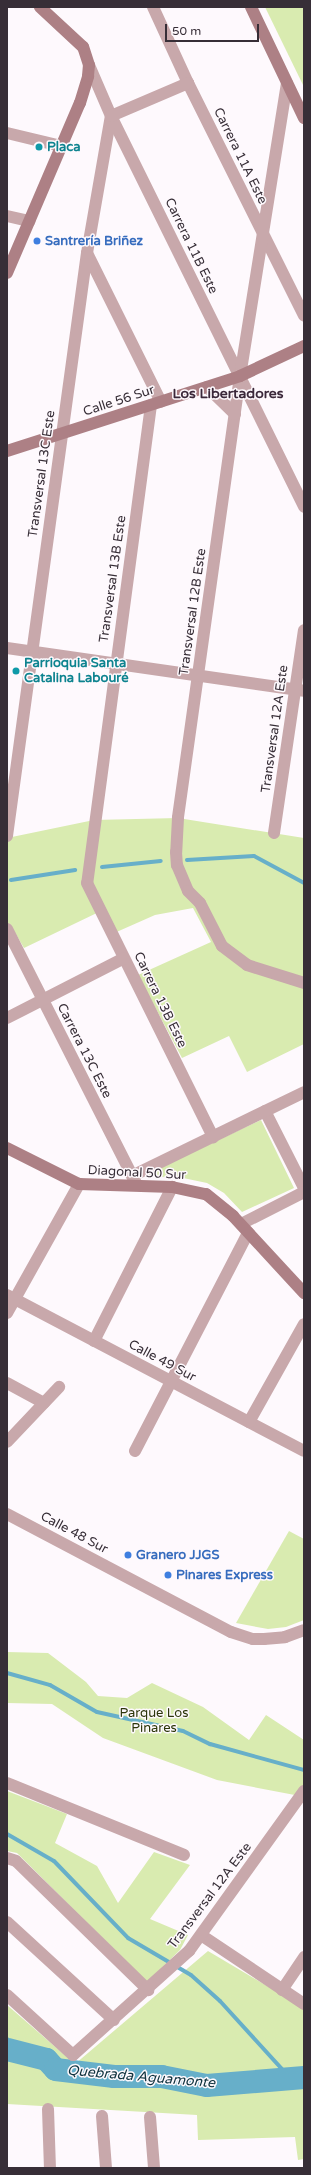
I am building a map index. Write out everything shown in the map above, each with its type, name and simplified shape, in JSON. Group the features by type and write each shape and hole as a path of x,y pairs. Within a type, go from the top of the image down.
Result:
{"street":[{"name":"Carrera 11B Este","path":"40,7 79,42 111,116 304,507"},
{"name":"Carrera 11A Este","path":"153,7 188,83 304,316"},
{"path":"252,7 304,118"},
{"path":"7,273 86,87 89,65"},
{"path":"111,116 188,83"},
{"name":"Transversal 12B Este","path":"287,83 240,376 198,676 176,852 182,877 188,891 200,902 215,936 228,952 247,965 304,983"},
{"name":"Transversal 13C Este","path":"7,836 87,253 111,116"},
{"path":"7,133 61,146"},
{"path":"7,216 29,221"},
{"path":"87,253 156,404"},
{"name":"Calle 56 Sur","path":"7,451 240,376 304,346"},
{"path":"207,387 235,414"},
{"name":"Transversal 13B Este","path":"87,874 116,664 156,404"},
{"name":"Transversal 12A Este","path":"274,833 299,691 304,630"},
{"path":"7,648 299,691"},
{"name":"Carrera 13B Este","path":"87,874 88,883 213,1137"},
{"name":"Carrera 13C Este","path":"7,929 135,1180"},
{"path":"7,1018 124,958"},
{"path":"135,1180 213,1137 304,1092"},
{"path":"265,1111 304,1188"},
{"name":"Diagonal 50 Sur","path":"7,1148 79,1184 135,1180 206,1194 224,1207 304,1293"},
{"path":"7,1313 11,1297 79,1184"},
{"path":"94,1340 172,1187"},
{"path":"135,1451 172,1382 244,1228 304,1192"},
{"name":"Calle 49 Sur","path":"11,1297 304,1451"},
{"path":"249,1422 304,1324"},
{"path":"7,1383 44,1403"},
{"path":"7,1442 59,1387"},
{"name":"Calle 48 Sur","path":"7,1514 231,1632 253,1639 264,1640 285,1637 304,1630"},
{"path":"7,1783 184,1856"},
{"name":"Transversal 12A Este","path":"7,1995 73,2056 184,1957 304,1791"},
{"path":"7,1858 16,1861 148,1990"},
{"path":"7,1922 114,2020"},
{"path":"201,1935 304,2004"},
{"path":"282,1990 304,1957"},
{"path":"48,2109 50,2168"},
{"path":"102,2116 106,2168"},
{"path":"150,2117 154,2168"}],"green space":[{"path":"265,7 304,7 304,87"},
{"path":"178,818 304,838 304,1044 247,1072 229,1036 182,1058 138,975 211,942 193,908 155,915 112,934 101,911 24,948 10,924 7,926 7,838 94,820"},
{"path":"261,1120 294,1188 242,1212 224,1193 207,1183 183,1178 142,1176"},
{"path":"289,1531 304,1539 304,1620 286,1627 268,1629 236,1623"},
{"name":"Parque Los Pinares","path":"7,1652 48,1653 86,1682 98,1696 127,1698 152,1683 203,1707 249,1740 266,1715 304,1740 304,1792 300,1796 217,1780 103,1738 52,1704 7,1703"},
{"path":"7,1791 67,1814 55,1843 97,1866 118,1903 154,1852 190,1865 150,1919 188,1935 180,1950 147,1982 17,1853 7,1851"},
{"path":"208,1951 304,2008 304,2159 298,2160 295,2137 198,2140 197,2115 7,2104 7,2005 75,2064"}],"waterway":[{"path":"187,860 254,856 304,883"},
{"path":"102,867 161,861"},
{"path":"11,880 75,870"},
{"path":"7,1673 50,1685 97,1712 183,1731 210,1744 304,1770"},
{"path":"7,1834 54,1861 128,1938 191,1975 220,2001 290,2078"},
{"path":"7,2039 11,2050"},
{"name":"Quebrada Aguamonte","path":"7,2049 46,2059 55,2069 114,2076 161,2076 206,2085 304,2077"}],"place":[{"name":"Placa","path":"39,147"},
{"name":"Santrería Briñez","path":"37,241"},
{"name":"Parrioquia Santa Catalina Labouré","path":"16,671"},
{"name":"Granero JJGS","path":"128,1555"},
{"name":"Pinares Express","path":"168,1575"}],"district":[{"name":"Los Libertadores","path":"228,394"}]}
